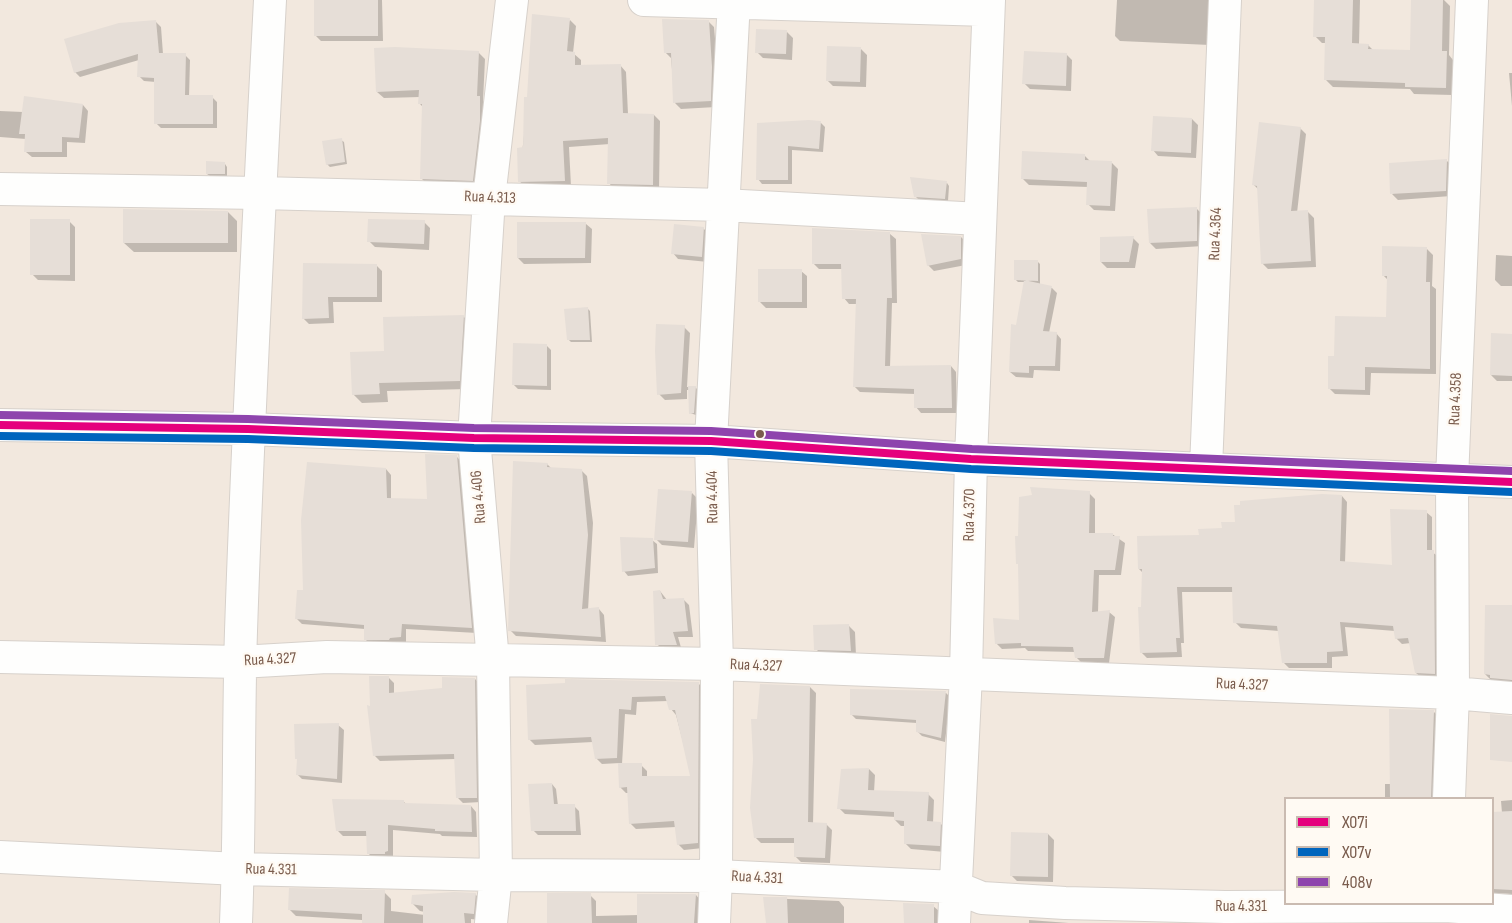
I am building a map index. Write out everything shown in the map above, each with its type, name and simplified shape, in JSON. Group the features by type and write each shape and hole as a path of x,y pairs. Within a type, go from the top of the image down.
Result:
{"street":[{"path":"236,923 240,662 248,429 270,0"},
{"name":"Rua 4.406","path":"491,923 496,875 493,661 474,438 489,198 512,0"},
{"path":"644,0 988,5"},
{"name":"Rua 4.364","path":"1206,468 1225,0"},
{"name":"Rua 4.358","path":"1449,797 1453,693 1452,478 1472,0"},
{"name":"Rua 4.404","path":"714,923 717,664 711,441 734,1"},
{"name":"Rua 4.370","path":"954,923 966,674 971,459 988,5"},
{"name":"Rua 4.313","path":"0,189 489,198 723,205 980,219"},
{"path":"0,424 248,429 474,438 711,441 971,459 1512,482"},
{"name":"Rua 4.327","path":"0,657 240,662 327,657 717,664 1453,693 1512,698"},
{"name":"Rua 4.331","path":"0,857 238,869 496,875 716,876 955,887 982,898 1225,915 1512,911"}],"shaded area":[{"path":"0,0 1512,0 1512,923 0,923"}],"building":[{"path":"314,0 378,0 378,36 314,36"},
{"path":"1314,0 1353,0 1352,43 1369,44 1368,49 1410,50 1411,0 1443,0 1442,51 1447,51 1446,88 1405,87 1405,83 1324,80 1325,37 1313,37"},
{"path":"532,14 570,18 567,51 575,52 575,65 621,64 623,113 654,114 653,185 607,184 608,138 563,141 565,181 518,182 517,148 523,147 524,97 527,97"},
{"path":"662,19 709,20 712,67 711,101 673,103 671,53 664,53"},
{"path":"156,20 159,53 186,53 185,95 213,95 213,124 154,124 154,78 137,77 138,54 74,73 64,39 119,23"},
{"path":"756,29 787,30 786,54 755,53"},
{"path":"827,46 861,47 860,82 826,81"},
{"path":"374,48 479,51 477,96 480,96 480,121 473,181 420,179 422,104 418,104 419,90 376,92"},
{"path":"1024,51 1067,53 1066,86 1022,84"},
{"path":"24,96 83,104 79,138 62,137 62,152 24,152 25,134 19,134"},
{"path":"1153,116 1192,118 1191,153 1151,151"},
{"path":"821,121 819,149 788,146 788,180 756,180 757,123"},
{"path":"1259,122 1301,127 1291,211 1308,210 1311,261 1261,264 1257,186 1252,185"},
{"path":"342,138 345,162 326,165 322,141"},
{"path":"1022,151 1085,154 1085,160 1112,161 1110,206 1086,205 1087,182 1021,179"},
{"path":"1447,159 1446,191 1390,194 1389,163"},
{"path":"206,161 225,162 225,174 206,174"},
{"path":"910,177 947,181 945,199 914,197"},
{"path":"1197,207 1197,241 1149,243 1147,209"},
{"path":"123,209 228,211 228,243 123,243"},
{"path":"30,219 70,219 70,275 30,275"},
{"path":"368,219 425,220 424,244 367,242"},
{"path":"517,222 586,222 585,258 517,258"},
{"path":"674,224 704,227 702,257 671,254"},
{"path":"812,228 890,232 892,298 887,298 885,366 951,365 952,408 914,408 914,389 853,387 856,299 842,299 841,264 812,264"},
{"path":"921,234 961,236 961,259 927,266"},
{"path":"1134,236 1129,262 1100,262 1100,237"},
{"path":"1382,246 1427,247 1426,282 1430,282 1430,369 1365,367 1365,390 1328,389 1328,356 1334,356 1335,316 1386,317 1387,276 1382,276"},
{"path":"1014,260 1038,260 1038,281 1014,280"},
{"path":"303,263 377,264 377,297 328,297 329,318 302,319"},
{"path":"758,269 802,269 802,302 758,302"},
{"path":"1024,280 1052,286 1043,331 1057,332 1055,366 1029,366 1029,373 1009,372 1011,324 1016,325"},
{"path":"588,307 590,340 567,340 564,309"},
{"path":"464,315 460,381 379,383 380,394 352,395 350,352 384,351 383,317"},
{"path":"656,324 685,325 681,393 657,395"},
{"path":"1491,333 1512,334 1512,376 1490,375"},
{"path":"513,343 547,344 547,386 512,385"},
{"path":"688,386 696,386 694,413 689,414"},
{"path":"425,454 457,455 472,628 402,624 401,637 389,640 364,640 364,625 295,619 297,590 303,590 301,520 307,462 386,468 387,498 427,499"},
{"path":"513,461 548,463 547,467 582,469 588,535 582,609 599,607 601,637 508,631"},
{"path":"1030,487 1090,491 1089,533 1113,533 1113,536 1120,536 1115,570 1094,570 1092,612 1110,610 1104,658 1075,658 1073,647 1021,646 1021,643 995,644 993,618 1019,620 1015,536 1018,536 1019,497 1032,495"},
{"path":"658,489 692,491 688,542 654,540"},
{"path":"1322,494 1342,495 1340,561 1392,565 1390,509 1427,510 1427,550 1434,550 1435,674 1415,673 1408,638 1395,639 1393,626 1340,622 1343,651 1327,652 1327,663 1282,663 1277,626 1233,623 1232,587 1177,587 1180,638 1176,638 1177,652 1140,653 1138,607 1141,607 1142,569 1138,569 1137,536 1199,535 1198,529 1222,528 1221,522 1235,522 1234,505 1240,505 1240,501"},
{"path":"620,537 653,538 655,568 622,572"},
{"path":"660,590 663,599 684,598 688,631 673,632 677,645 655,645 653,591"},
{"path":"1485,605 1512,605 1512,680 1490,678 1490,675 1484,674"},
{"path":"849,624 851,651 814,650 813,625"},
{"path":"369,676 389,676 389,693 442,688 442,677 475,678 477,798 456,798 454,754 373,756 367,705 370,706"},
{"path":"565,679 699,682 698,843 677,845 674,821 629,824 627,787 619,788 618,763 642,763 642,776 690,776 675,710 669,710 665,696 632,697 631,710 619,709 617,758 595,759 591,737 528,740 526,685 565,683"},
{"path":"760,684 810,686 808,822 827,823 825,858 794,857 794,838 754,838 750,808 753,759 751,719 757,719"},
{"path":"850,689 946,691 941,738 916,732 916,720 850,715"},
{"path":"1389,709 1434,710 1431,797 1390,797"},
{"path":"1490,714 1512,716 1512,762 1490,760"},
{"path":"339,723 337,779 296,775 294,724"},
{"path":"869,768 868,790 929,792 927,821 941,822 940,846 904,844 904,821 894,820 894,812 837,809 841,769"},
{"path":"552,783 554,804 575,804 576,831 531,831 528,784"},
{"path":"332,799 404,800 404,803 471,805 472,832 435,831 435,829 388,825 388,851 385,854 367,854 366,831 336,831"},
{"path":"1512,811 1512,890 1494,889 1494,812"},
{"path":"1011,832 1048,833 1048,877 1010,876"},
{"path":"289,888 385,890 384,923 362,923 362,914 288,910"},
{"path":"476,893 474,914 464,913 465,923 423,923 423,906 411,904 412,895"},
{"path":"547,893 591,893 592,923 547,923"},
{"path":"637,894 696,894 694,923 637,923"},
{"path":"763,897 787,897 788,923 766,923"},
{"path":"903,903 934,904 934,923 904,923"}],"transit line":[{"name":"408v","path":"0,415 248,419 474,428 711,431 972,449 1512,471"},
{"name":"X07i","path":"0,425 248,429 474,438 711,441 971,459 1512,482"},
{"name":"X07v","path":"0,436 248,439 474,448 711,451 971,469 1512,492"}]}
